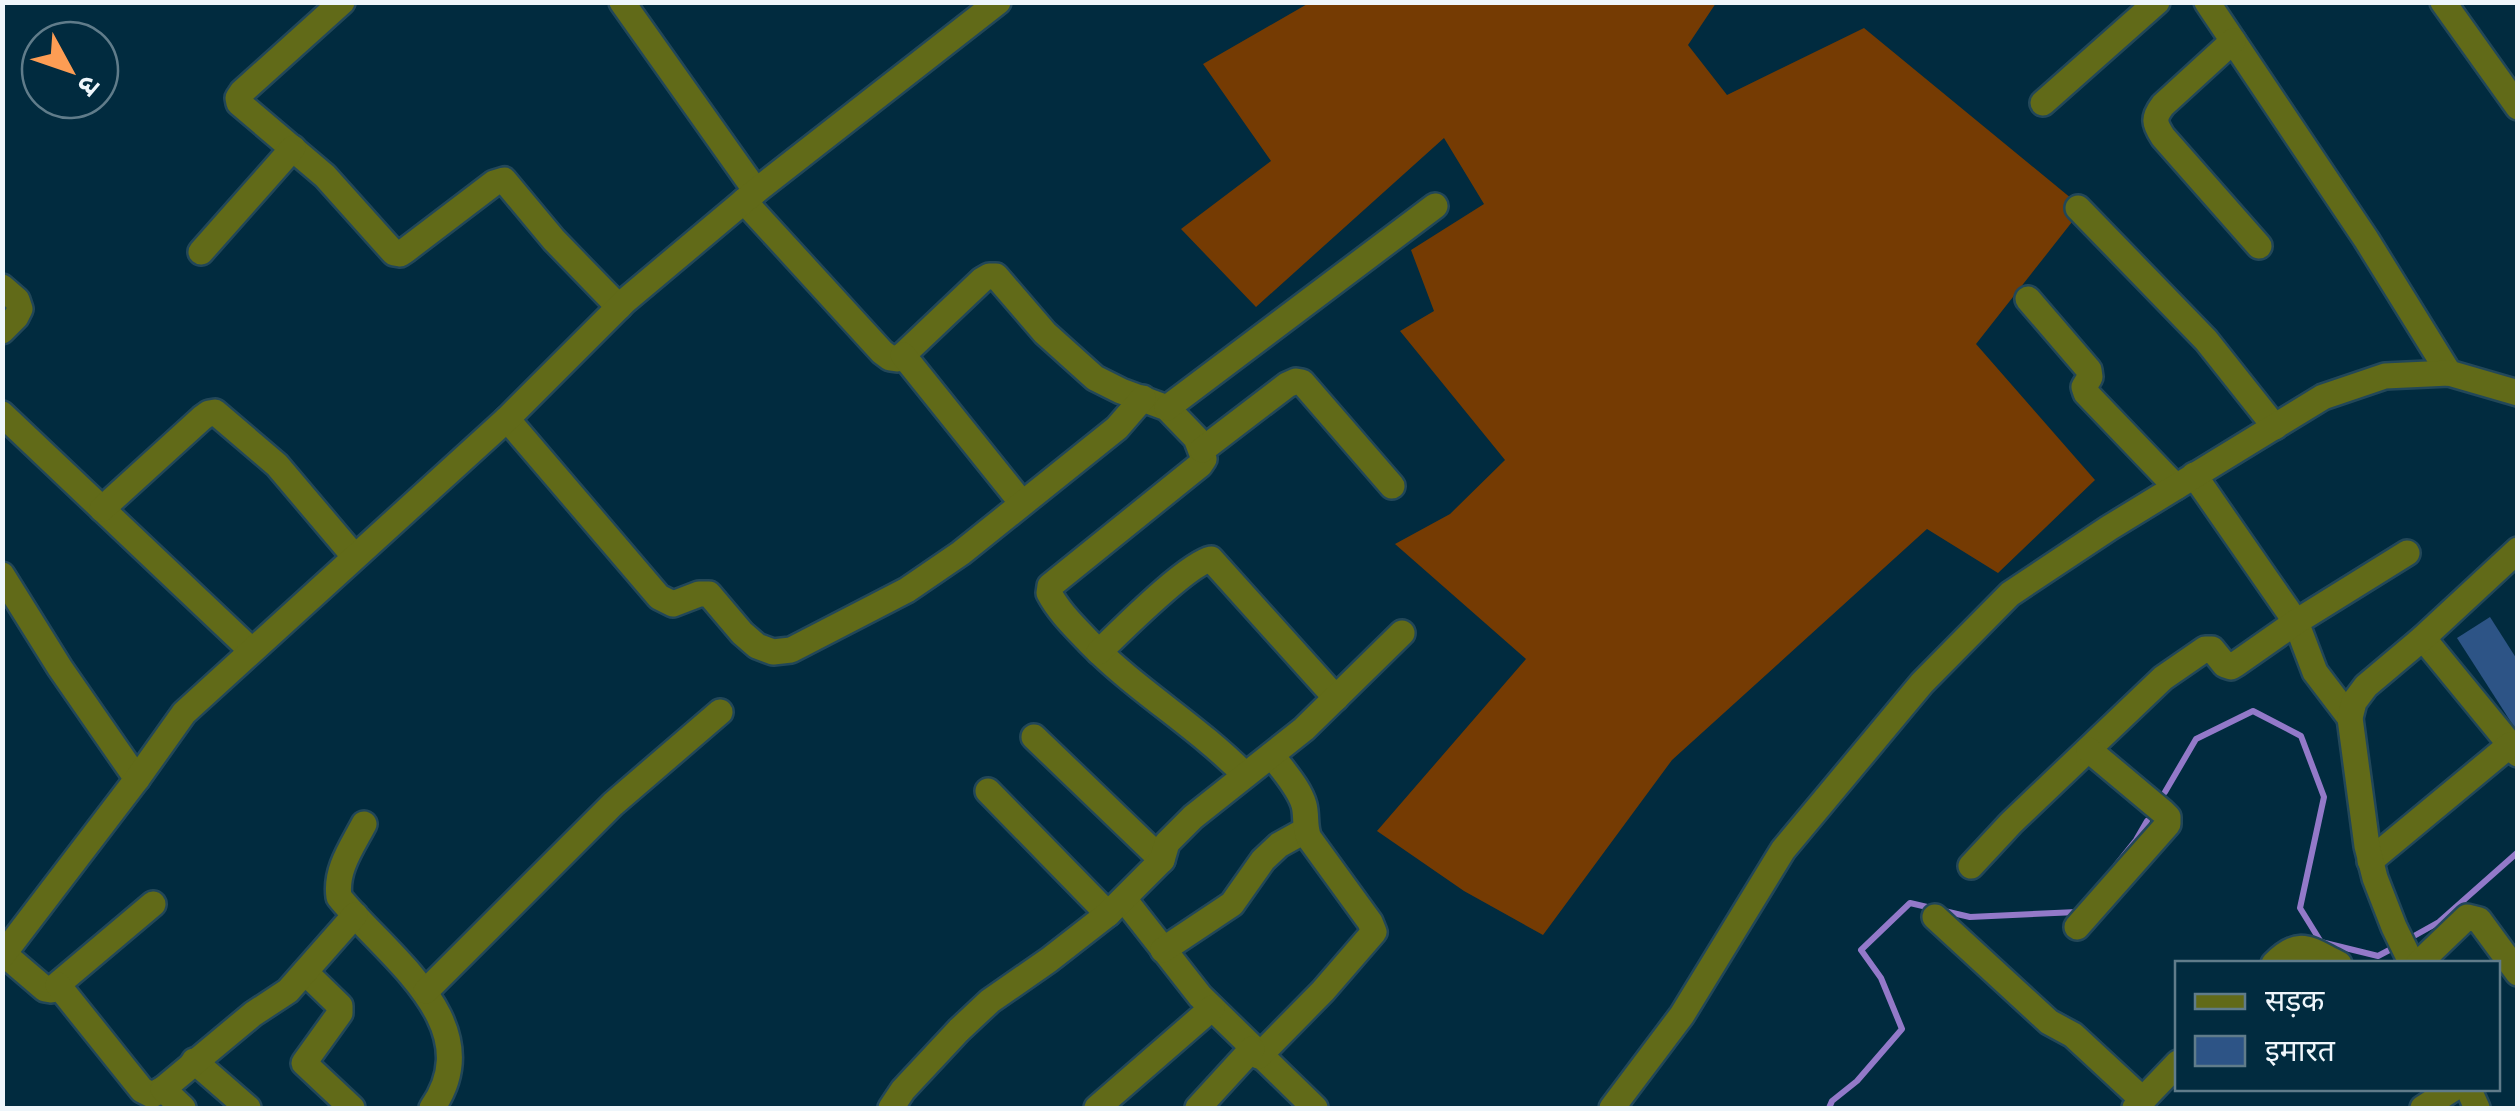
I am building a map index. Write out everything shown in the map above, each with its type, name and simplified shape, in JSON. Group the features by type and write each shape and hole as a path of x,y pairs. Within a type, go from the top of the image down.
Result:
{"street":[{"path":"342,2 238,98 239,103 325,176 394,253 400,254 494,183 504,180 554,240 619,307"},
{"path":"622,2 750,196 882,352 897,359 982,280 996,276 1072,360 1095,378 1155,403 1196,438 1204,458 1200,465 1050,586 1049,593 1118,672 1218,748 1246,775"},
{"path":"153,904 51,990 3,955 184,712 506,419 619,307 750,196 998,2"},
{"path":"2043,103 2157,2"},
{"path":"2207,2 2366,239 2448,373"},
{"path":"2443,2 2518,107"},
{"path":"2233,41 2162,105 2155,115 2155,124 2259,246"},
{"path":"201,252 293,148"},
{"path":"506,419 659,597 673,604 709,594 757,646 773,652 791,650 907,590 961,553 1116,428 1435,206"},
{"path":"2078,208 2206,340 2275,427"},
{"path":"2,287 17,300 20,309 2,332"},
{"path":"2028,299 2090,370 2086,393 2185,481 2296,622 2315,672 2350,718"},
{"path":"903,354 1021,502"},
{"path":"1626,1103 1783,850 1922,683 2010,594 2109,528 2323,398 2384,376 2448,373 2518,393"},
{"path":"1202,450 1287,386 1302,382 1392,486"},
{"path":"102,509 202,418 215,412 277,464 354,556"},
{"path":"2,414 251,650"},
{"path":"2412,961 2394,927 2370,861 2350,718 2354,702 2366,686 2518,550"},
{"path":"1971,866 2163,678 2205,649 2212,649 2231,667 2407,554"},
{"path":"1099,652 1157,598 1201,562 1211,559 1336,698"},
{"path":"2,575 137,779"},
{"path":"891,1108 922,1068 990,1001 1050,960 1116,907 1162,860 1167,844 1193,817 1272,755 1402,632"},
{"path":"2370,861 2514,749 2424,638"},
{"path":"426,991 613,804 720,712"},
{"path":"1034,737 1162,860"},
{"path":"2077,927 2168,824 2163,812 2089,750"},
{"path":"1198,1108 1324,990 1374,932 1306,830 1304,803 1272,755"},
{"path":"988,791 1163,950 1212,1008 1316,1108"},
{"path":"364,824 340,872 340,897 426,991 440,1016 449,1069 446,1086 432,1108"},
{"path":"1163,950 1232,904 1279,844 1306,830"},
{"path":"58,985 142,1090 152,1095 252,1014 288,992 355,915"},
{"path":"1935,917 2049,1022 2073,1034 2139,1104 2175,1066"},
{"path":"2414,961 2467,917 2473,917 2480,920 2518,973"},
{"path":"2278,961 2302,946 2333,961"},
{"path":"305,972 340,1006 340,1013 304,1063 352,1108"},
{"path":"1098,1108 1212,1008"},
{"path":"194,1061 248,1108"},
{"path":"163,1088 183,1108"},
{"path":"2423,1108 2449,1091"}],"shaded area":[{"path":"1309,3 1716,3 1688,45 1727,95 1864,28 2083,208 1976,344 2095,480 1998,573 1927,529 1672,760 1543,935 1464,891 1377,831 1526,659 1395,544 1450,514 1505,460 1400,331 1434,311 1411,250 1484,204 1444,138 1256,307 1181,229 1271,161 1203,64"}],"building":[{"path":"2490,617 2518,661 2518,733 2457,638"}],"waterway":[{"path":"2165,792 2196,739 2253,711 2301,736 2324,797 2300,908 2321,942 2378,956 2395,947"},
{"path":"2116,865 2147,821"},
{"path":"2405,941 2439,922 2518,852"},
{"path":"1829,1108 1902,1029 1881,978 1861,950 1910,903 1970,917 2079,909"}]}
